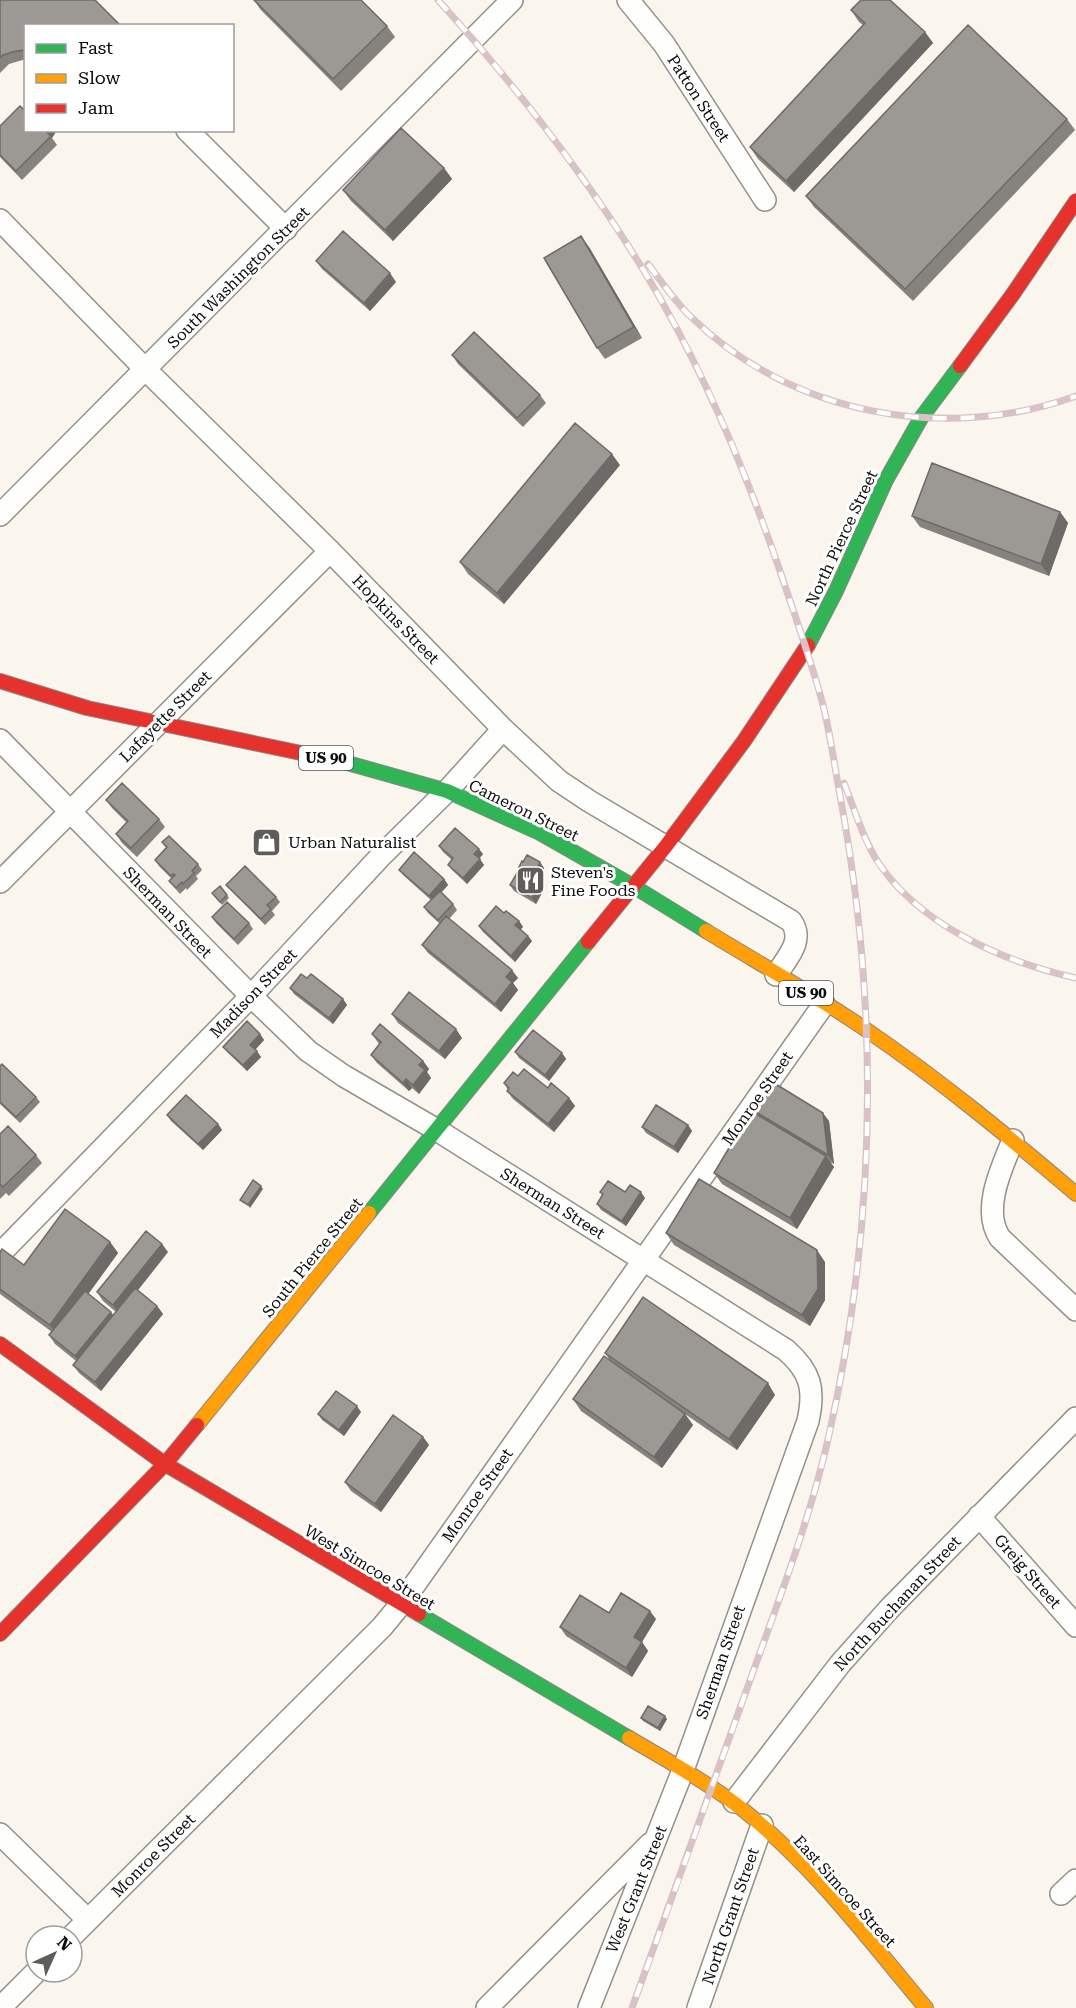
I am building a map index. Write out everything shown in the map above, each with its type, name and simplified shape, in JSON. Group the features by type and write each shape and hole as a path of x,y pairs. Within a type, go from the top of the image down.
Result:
{"street":[{"name":"South Washington Street","path":"0,515 512,0"},
{"name":"Patton Street","path":"628,0 664,44 765,200"},
{"path":"189,132 286,229"},
{"name":"North Pierce Street","path":"633,886 666,846 744,741 806,649 836,591 886,480 921,418 1012,294 1076,201"},
{"name":"Hopkins Street","path":"0,220 146,370 330,551 503,729 559,781 791,921 797,934 796,942 776,975"},
{"name":"Lafayette Street","path":"0,882 330,551"},
{"name":"Cameron Street","path":"0,681 87,708 345,762 447,791 540,833 633,886 867,1030 1013,1140"},
{"name":"Madison Street","path":"0,1254 251,996 380,857 447,791 503,729"},
{"name":"Sherman Street","path":"0,740 251,996 323,1062 643,1259 786,1350 802,1366 811,1384 812,1401 808,1421 683,1770"},
{"name":"South Pierce Street","path":"0,1634 165,1464 633,886"},
{"name":"Monroe Street","path":"84,1924 382,1627 824,1004"},
{"path":"1013,1140 995,1191 993,1224 1000,1238 1076,1310"},
{"name":"US 90","path":"1013,1140 1076,1194"},
{"name":"West Simcoe Street","path":"0,1344 165,1464 734,1802"},
{"name":"North Buchanan Street","path":"734,1802 840,1664 889,1609 1076,1418"},
{"name":"Greig Street","path":"979,1516 1076,1626"},
{"name":"West Grant Street","path":"590,2008 683,1770"},
{"name":"East Simcoe Street","path":"734,1802 791,1852 926,2008"},
{"name":"North Grant Street","path":"698,2008 762,1825"},
{"path":"0,1834 88,1920"},
{"path":"487,2008 657,1837"},
{"path":"4,2007 25,1984"}],"building":[{"path":"0,0 95,0 119,24 24,24 24,50 3,55 0,58"},
{"path":"254,0 361,0 387,26 333,79"},
{"path":"861,0 890,0 925,32 786,181 750,147 865,23 851,10"},
{"path":"968,25 1067,119 905,289 806,196"},
{"path":"20,106 24,109 24,132 46,132 51,136 16,171 0,155 0,126"},
{"path":"401,128 444,168 385,230 343,190"},
{"path":"343,231 390,273 364,303 316,261"},
{"path":"581,236 634,327 597,348 544,258"},
{"path":"474,332 540,395 517,418 452,355"},
{"path":"575,423 612,454 497,593 460,562"},
{"path":"932,463 1060,512 1041,564 912,516"},
{"path":"122,783 159,819 131,848 116,834 128,821 106,800"},
{"path":"455,828 479,849 474,854 480,859 463,878 448,865 453,858 439,846"},
{"path":"169,836 198,864 192,871 194,873 176,888 169,881 175,875 171,876 155,860 167,847 162,842"},
{"path":"414,852 444,879 429,896 399,870"},
{"name":"Steven's Fine Foods","path":"527,855 540,862 534,874 538,877 535,883 539,885 532,898 510,885"},
{"path":"245,866 276,897 267,905 271,909 261,919 226,885"},
{"path":"220,886 227,895 220,902 212,893"},
{"path":"440,891 453,904 438,920 424,907"},
{"path":"227,902 249,923 234,939 212,917"},
{"path":"496,906 519,921 515,925 528,936 511,956 479,926"},
{"path":"446,916 512,970 506,977 512,982 495,1004 422,945"},
{"path":"301,974 307,978 311,974 343,999 329,1018 290,988"},
{"path":"409,992 456,1029 439,1051 392,1014"},
{"path":"247,1021 260,1034 250,1045 257,1051 243,1065 223,1047"},
{"path":"380,1024 423,1061 419,1065 425,1070 413,1085 406,1079 403,1083 371,1055 381,1042 372,1034"},
{"path":"533,1030 562,1053 545,1075 515,1052"},
{"path":"2,1064 36,1097 16,1117 0,1102 0,1066"},
{"path":"524,1069 548,1088 551,1083 569,1098 548,1124 507,1091 509,1088 504,1083 513,1072 518,1076"},
{"path":"774,1083 823,1113 828,1155 756,1112"},
{"path":"186,1095 218,1124 198,1144 167,1115"},
{"path":"656,1105 688,1125 674,1147 642,1127"},
{"path":"751,1111 826,1156 790,1218 714,1173"},
{"path":"8,1126 36,1155 3,1187 0,1184 0,1134"},
{"path":"699,1179 817,1250 818,1289 802,1315 666,1233"},
{"path":"253,1180 261,1186 248,1205 240,1200"},
{"path":"608,1181 625,1192 630,1185 641,1192 622,1221 597,1204 603,1194 600,1192"},
{"path":"65,1209 110,1242 50,1325 0,1289 0,1252 2,1249 24,1265"},
{"path":"146,1231 162,1244 113,1305 97,1292"},
{"path":"135,1288 157,1306 95,1382 73,1365"},
{"path":"85,1291 111,1312 75,1356 49,1335"},
{"path":"643,1297 768,1383 729,1439 605,1353"},
{"path":"604,1356 685,1414 654,1457 573,1399"},
{"path":"336,1391 357,1406 339,1430 318,1414"},
{"path":"393,1415 423,1437 375,1504 345,1482"},
{"path":"621,1593 650,1611 634,1637 642,1642 626,1668 560,1627 580,1595 609,1613"},
{"path":"648,1706 665,1716 658,1728 641,1718"}],"railway":[{"path":"438,0 523,99 600,203 667,311 721,420 767,533 823,705 852,871 861,952 867,1033 864,1194 857,1274 845,1355 829,1435 795,1555 632,2008"},
{"path":"648,264 685,311 731,350 775,377 823,397 872,411 923,417 975,417 1026,410 1076,396"},
{"path":"844,783 862,831 876,859 893,882 914,903 964,937 991,950 1020,962 1076,978"}],"traffic: fast":[{"path":"808,645 836,591 886,480 921,418 960,366"},
{"path":"344,762 447,791 540,833 706,931"},
{"path":"369,1213 588,942"},
{"path":"419,1614 629,1738"}],"traffic: slow":[{"path":"706,931 828,1005 895,1050 974,1110 1076,1194"},
{"path":"197,1425 369,1213"},
{"path":"629,1738 715,1790 768,1831 816,1878 926,2008"}],"traffic: jam":[{"path":"960,366 1013,294 1076,201"},
{"path":"588,942 666,846 744,741 808,645"},
{"path":"0,681 87,708 344,762"},
{"path":"0,1344 165,1464 419,1614"},
{"path":"0,1634 165,1464 197,1425"}],"place":[{"name":"Urban Naturalist","path":"267,842"},
{"name":"Steven's Fine Foods","path":"530,881"}]}
